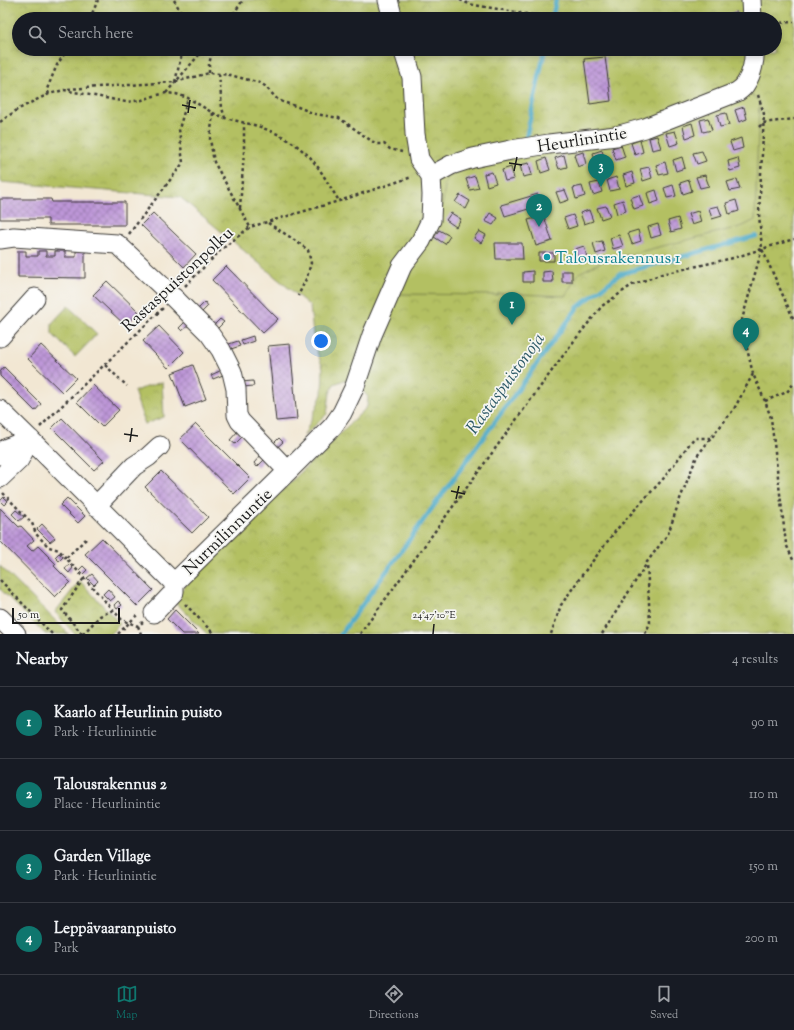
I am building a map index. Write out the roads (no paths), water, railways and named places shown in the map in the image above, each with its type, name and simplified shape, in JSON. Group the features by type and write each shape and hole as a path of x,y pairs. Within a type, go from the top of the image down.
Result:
{"street":[{"path":"388,0 391,12"},
{"path":"751,0 752,12"},
{"path":"405,56 412,77 415,134 419,159 431,176"},
{"name":"Heurlinintie","path":"431,176 451,165 473,158 549,144 616,136 645,128 737,92 745,84 750,75 754,56"},
{"name":"Nurmilinnuntie","path":"0,410 34,435 96,506 174,587 333,426 342,413 355,386 372,335 402,266 421,241 431,220 431,176"},
{"path":"0,239 14,237 117,244 209,333 221,350 232,372 236,389 237,415 240,421 288,471"},
{"path":"0,337 35,298"},
{"path":"0,455 7,448 34,435"},
{"path":"1,485 19,460 34,435"},
{"path":"96,506 134,466 148,457 160,446"},
{"path":"154,613 174,587"},
{"path":"0,618 16,634"}],"waterway":[{"path":"553,12 556,0"},
{"path":"526,138 544,56"},
{"name":"Rastaspuistonoja","path":"341,634 578,307 620,274 756,236"}],"place":[{"name":"Garden Village","path":"601,187"},
{"name":"Talousrakennus 2","path":"539,227"},
{"name":"Talousrakennus 1","path":"547,257"},
{"name":"Kaarlo af Heurlinin puisto","path":"512,325"},
{"name":"Leppävaaranpuisto","path":"746,351"}]}
